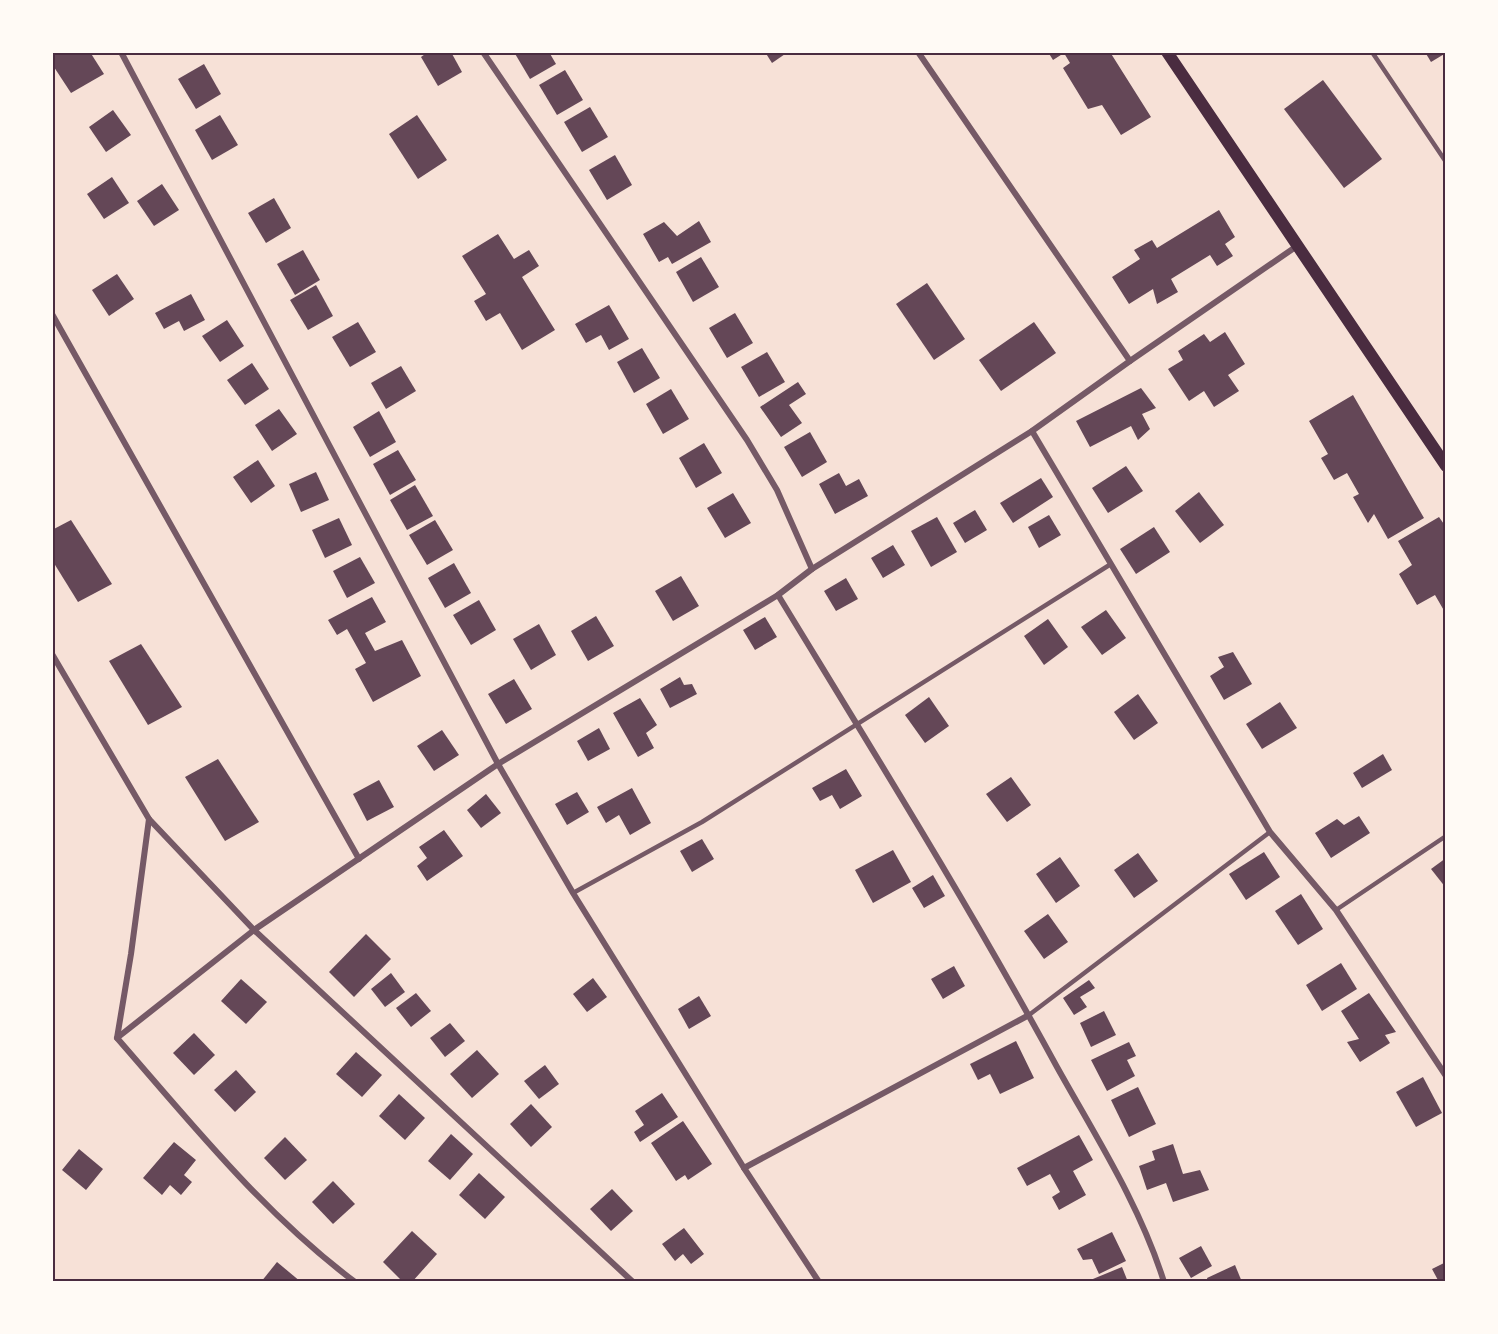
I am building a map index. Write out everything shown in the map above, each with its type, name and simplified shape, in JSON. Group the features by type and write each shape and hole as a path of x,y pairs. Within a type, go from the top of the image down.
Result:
{"main road":[{"path":"1167,52 1446,466"}],"street":[{"path":"121,52 498,764 573,892 744,1168 819,1281"},
{"path":"483,52 747,440 777,490 812,569"},
{"path":"918,52 1130,361"},
{"path":"117,1038 254,930 498,764 778,595 812,569 1032,431 1298,245"},
{"path":"52,314 359,859"},
{"path":"1032,431 1270,832 1336,910 1446,1076"},
{"path":"778,595 1029,1015 1133,1204 1152,1245 1164,1281"},
{"path":"52,654 149,819 254,930 633,1281"},
{"path":"117,1038 149,819"},
{"path":"744,1168 1029,1015"},
{"path":"117,1038 243,1183 315,1250 355,1281"}],"lane":[{"path":"1372,52 1446,162"},
{"path":"573,892 702,822 1111,564"},
{"path":"1029,1015 1270,832"},
{"path":"1336,910 1446,836"}],"building":[{"path":"52,52 90,52 104,74 71,93 52,64"},
{"path":"428,52 451,52 462,72 438,86 421,57"},
{"path":"514,52 549,52 556,64 530,79"},
{"path":"765,52 788,52 772,63"},
{"path":"1048,52 1110,52 1151,117 1121,135 1102,105 1088,109 1063,68 1070,63 1064,53 1053,60"},
{"path":"1425,52 1446,52 1446,53 1431,62"},
{"path":"204,64 221,94 196,109 178,79"},
{"path":"565,70 583,100 557,115 539,85"},
{"path":"1323,80 1382,159 1344,188 1284,109"},
{"path":"590,107 608,137 582,152 564,122"},
{"path":"113,110 131,135 106,152 89,127"},
{"path":"220,115 238,145 212,160 195,130"},
{"path":"417,115 447,160 418,179 389,134"},
{"path":"615,155 632,185 607,200 589,170"},
{"path":"112,177 129,203 104,219 87,194"},
{"path":"162,184 179,210 154,226 137,201"},
{"path":"274,198 291,228 266,243 248,213"},
{"path":"1219,210 1235,237 1225,244 1233,256 1217,266 1210,255 1171,279 1178,292 1157,304 1153,289 1129,304 1112,277 1140,259 1134,250 1152,240 1157,248"},
{"path":"699,221 711,242 672,264 668,257 659,262 643,234 664,222 677,236"},
{"path":"498,234 514,259 529,250 539,266 522,277 555,330 522,350 500,313 486,321 474,301 486,294 462,256"},
{"path":"303,250 320,280 295,295 277,264"},
{"path":"701,257 719,287 693,302 676,272"},
{"path":"117,274 134,299 109,316 92,290"},
{"path":"927,283 965,339 934,360 896,304"},
{"path":"316,285 333,316 308,330 290,300"},
{"path":"191,294 205,320 184,331 179,321 164,329 155,313"},
{"path":"609,305 629,339 609,350 601,335 586,343 575,324"},
{"path":"735,313 753,343 727,358 709,328"},
{"path":"227,320 244,346 220,362 202,336"},
{"path":"358,322 376,352 350,367 332,337"},
{"path":"1034,322 1056,353 1001,391 979,360"},
{"path":"1225,332 1245,364 1228,375 1239,391 1214,407 1204,391 1189,401 1168,369 1183,360 1178,351 1204,334 1210,342"},
{"path":"642,348 660,378 634,393 617,362"},
{"path":"767,352 785,382 759,397 741,367"},
{"path":"252,363 269,389 245,405 227,380"},
{"path":"401,366 416,391 386,409 371,383"},
{"path":"798,382 806,394 789,405 802,423 781,437 760,407"},
{"path":"1141,388 1156,408 1142,414 1150,429 1138,440 1131,426 1090,447 1076,421"},
{"path":"671,389 689,419 663,434 646,404"},
{"path":"1353,395 1424,518 1388,539 1374,514 1368,523 1353,497 1359,494 1347,473 1334,480 1321,458 1328,454 1309,421"},
{"path":"279,409 297,434 272,451 255,425"},
{"path":"379,411 396,442 370,457 353,427"},
{"path":"810,432 827,462 802,477 784,447"},
{"path":"704,443 722,473 696,488 679,458"},
{"path":"398,450 416,480 390,495 373,464"},
{"path":"258,460 275,486 251,503 233,477"},
{"path":"1126,466 1143,491 1108,513 1092,488"},
{"path":"316,472 329,500 301,512 289,484"},
{"path":"839,473 846,486 859,479 868,496 835,514 819,484"},
{"path":"1041,478 1053,497 1013,523 1000,503"},
{"path":"415,485 433,516 407,530 390,500"},
{"path":"1199,492 1224,525 1200,543 1175,511"},
{"path":"733,493 751,523 725,538 707,508"},
{"path":"975,510 987,530 965,543 953,523"},
{"path":"1049,515 1061,535 1039,548 1028,527"},
{"path":"937,517 957,552 931,567 911,531"},
{"path":"1439,517 1446,527 1446,614 1435,595 1417,605 1399,574 1412,565 1398,541"},
{"path":"339,518 352,545 325,558 312,530"},
{"path":"71,520 112,584 78,602 52,560 52,530"},
{"path":"435,520 453,550 427,565 409,535"},
{"path":"1154,527 1170,552 1136,574 1120,549"},
{"path":"893,545 905,565 883,578 871,558"},
{"path":"360,557 375,583 347,598 333,571"},
{"path":"454,563 471,593 445,608 428,578"},
{"path":"681,576 699,606 673,621 655,591"},
{"path":"846,578 858,599 836,611 824,591"},
{"path":"372,597 386,622 365,633 375,651 402,640 421,676 373,702 355,669 366,663 347,629 337,635 328,620"},
{"path":"479,600 496,630 471,645 453,615"},
{"path":"1106,610 1126,638 1102,655 1081,627"},
{"path":"596,616 614,646 588,661 571,631"},
{"path":"765,617 777,637 755,650 743,630"},
{"path":"1048,619 1068,647 1044,665 1024,636"},
{"path":"539,624 556,655 531,670 513,639"},
{"path":"141,644 182,707 148,725 109,661"},
{"path":"1233,652 1252,684 1224,700 1210,676 1224,667 1218,657"},
{"path":"680,677 684,685 692,684 697,694 670,708 660,689"},
{"path":"514,679 532,709 506,724 488,694"},
{"path":"1138,694 1158,723 1134,740 1114,712"},
{"path":"929,697 949,726 925,743 905,715"},
{"path":"640,698 657,725 646,733 654,748 638,757 613,713"},
{"path":"1280,702 1297,728 1262,749 1246,724"},
{"path":"599,728 610,749 588,761 577,741"},
{"path":"442,730 459,755 434,771 417,746"},
{"path":"1383,754 1392,770 1362,788 1353,773"},
{"path":"218,759 259,822 225,841 185,777"},
{"path":"846,769 862,796 840,809 832,795 820,801 812,788"},
{"path":"1011,777 1031,805 1007,822 986,794"},
{"path":"379,780 394,807 367,821 353,794"},
{"path":"632,788 651,823 630,835 619,815 606,823 597,807"},
{"path":"577,792 589,812 567,825 555,804"},
{"path":"486,794 501,813 481,828 467,810"},
{"path":"1359,816 1370,833 1331,858 1315,833 1337,819 1344,825"},
{"path":"444,830 463,856 427,881 417,866 427,858 419,847"},
{"path":"702,839 714,859 692,872 680,851"},
{"path":"893,850 911,882 873,903 855,870"},
{"path":"1264,852 1280,877 1246,900 1229,874"},
{"path":"1138,853 1158,881 1134,898 1114,870"},
{"path":"1060,857 1080,886 1056,903 1036,874"},
{"path":"1446,858 1446,888 1431,869"},
{"path":"933,875 945,896 924,908 912,888"},
{"path":"1301,894 1323,929 1298,945 1275,911"},
{"path":"1048,914 1068,942 1044,959 1024,931"},
{"path":"366,934 391,959 354,997 329,972"},
{"path":"1341,963 1357,989 1322,1011 1306,985"},
{"path":"954,966 965,986 943,999 931,979"},
{"path":"391,973 405,992 385,1007 371,989"},
{"path":"593,978 607,997 587,1012 573,994"},
{"path":"241,979 267,1002 246,1024 221,1001"},
{"path":"1089,980 1095,988 1080,997 1087,1007 1074,1015 1063,998"},
{"path":"416,993 431,1011 411,1027 396,1008"},
{"path":"1369,993 1396,1032 1385,1035 1390,1043 1360,1062 1347,1042 1359,1039 1341,1011"},
{"path":"699,996 711,1016 689,1029 678,1009"},
{"path":"1104,1011 1116,1035 1091,1047 1080,1023"},
{"path":"450,1023 465,1041 445,1057 430,1038"},
{"path":"194,1033 215,1055 194,1075 173,1053"},
{"path":"1016,1041 1034,1078 1000,1094 990,1074 978,1080 970,1064"},
{"path":"1129,1042 1136,1056 1127,1060 1135,1076 1107,1091 1091,1060"},
{"path":"477,1050 499,1074 472,1098 450,1074"},
{"path":"356,1052 382,1075 362,1097 336,1074"},
{"path":"545,1065 559,1084 539,1099 524,1081"},
{"path":"236,1070 256,1092 235,1112 214,1090"},
{"path":"1423,1077 1442,1113 1416,1127 1396,1092"},
{"path":"1138,1087 1156,1124 1129,1137 1111,1100"},
{"path":"662,1093 678,1117 640,1142 634,1132 644,1125 635,1111"},
{"path":"399,1094 425,1118 405,1140 379,1116"},
{"path":"531,1104 552,1127 531,1147 510,1124"},
{"path":"683,1121 712,1164 688,1180 685,1175 676,1181 651,1143"},
{"path":"451,1134 473,1154 450,1180 428,1161"},
{"path":"1079,1135 1093,1160 1073,1171 1086,1195 1059,1210 1052,1197 1060,1192 1050,1174 1027,1186 1017,1168"},
{"path":"285,1137 307,1160 285,1180 264,1158"},
{"path":"174,1142 196,1160 184,1175 192,1182 181,1195 170,1185 162,1195 143,1178"},
{"path":"1173,1144 1183,1174 1200,1170 1209,1190 1173,1202 1166,1183 1147,1190 1139,1166 1155,1160 1152,1151"},
{"path":"79,1149 103,1169 86,1190 62,1170"},
{"path":"479,1173 505,1197 485,1219 459,1195"},
{"path":"333,1181 355,1204 333,1224 312,1202"},
{"path":"612,1189 633,1211 611,1231 590,1209"},
{"path":"684,1228 704,1254 691,1264 683,1254 675,1261 662,1244"},
{"path":"412,1231 437,1254 412,1282 403,1282 383,1262"},
{"path":"1112,1232 1126,1261 1099,1274 1092,1259 1083,1260 1077,1249"},
{"path":"1201,1246 1212,1266 1191,1278 1179,1258"},
{"path":"277,1262 301,1282 261,1282"},
{"path":"1446,1262 1446,1282 1439,1282 1432,1269"},
{"path":"1235,1265 1242,1282 1208,1282 1207,1278"},
{"path":"1122,1267 1128,1282 1088,1282 1088,1281"}]}
